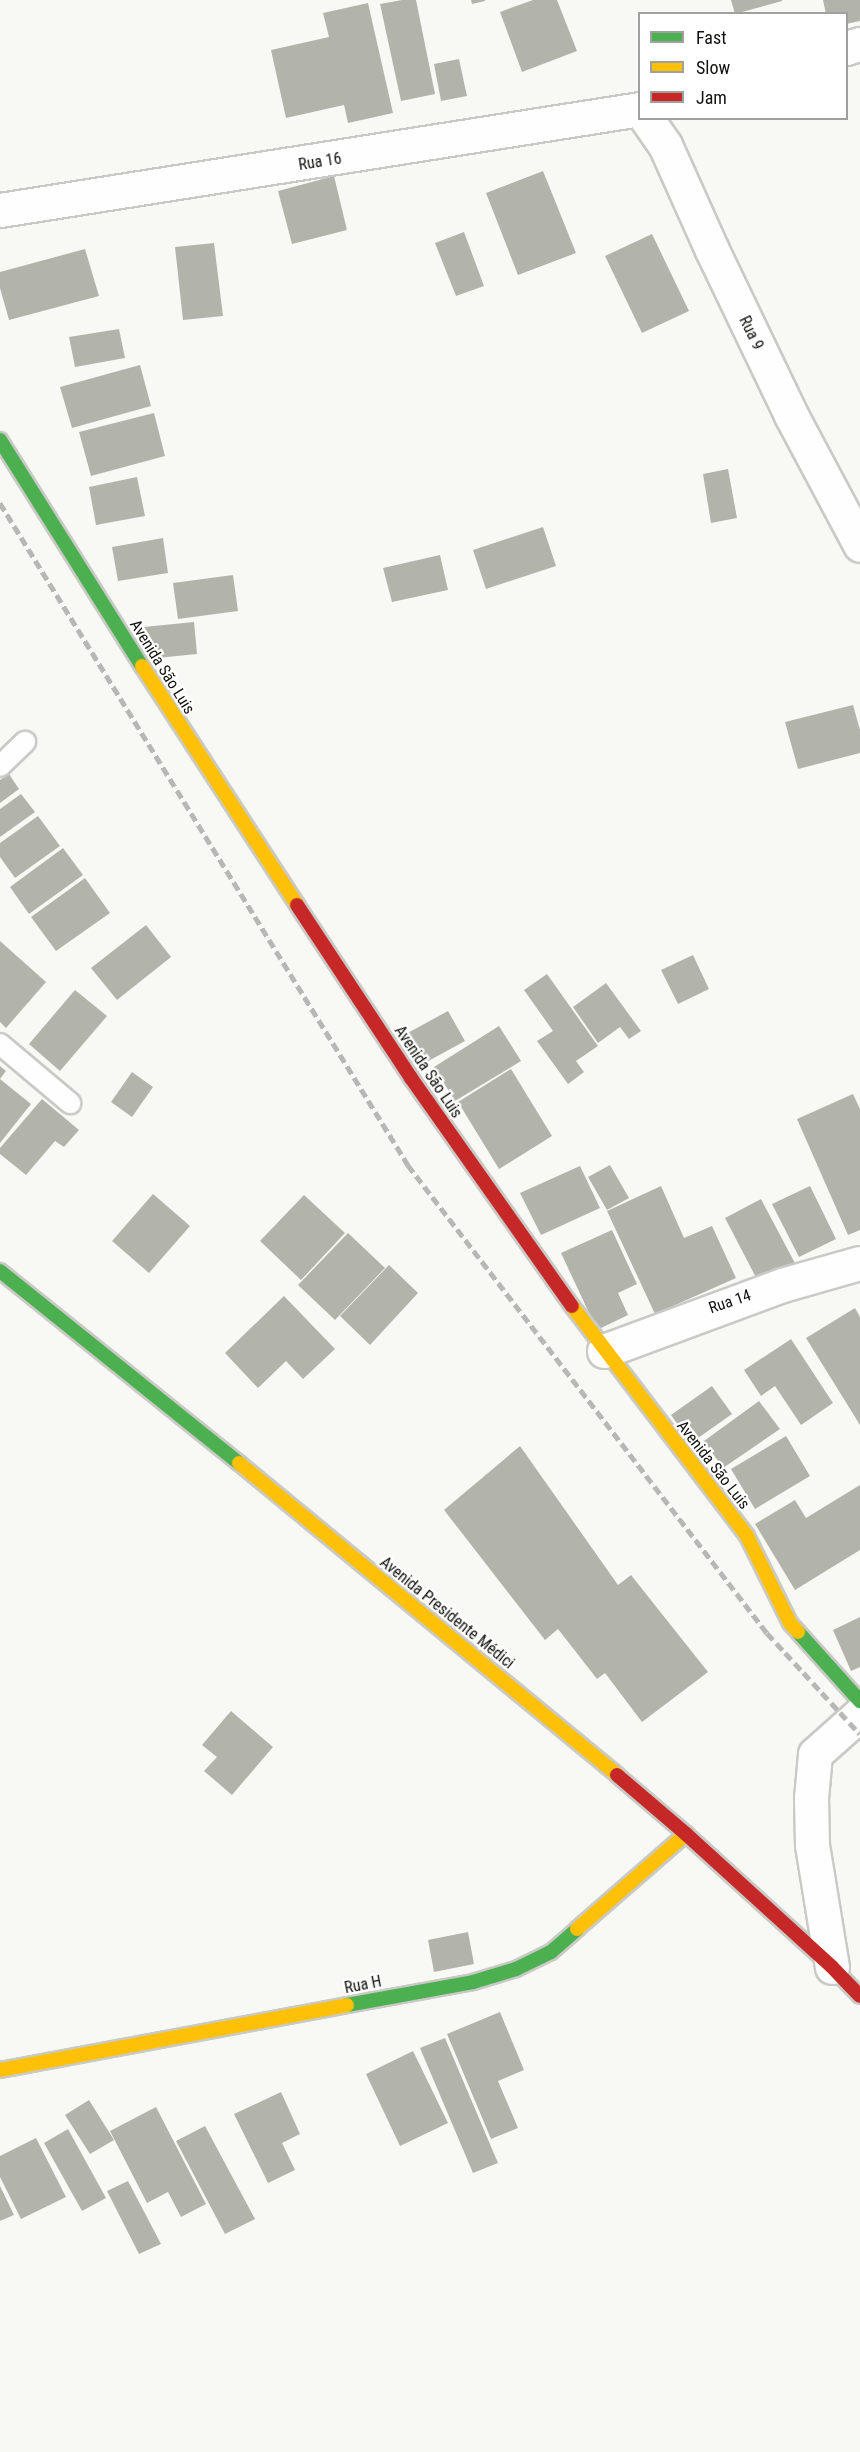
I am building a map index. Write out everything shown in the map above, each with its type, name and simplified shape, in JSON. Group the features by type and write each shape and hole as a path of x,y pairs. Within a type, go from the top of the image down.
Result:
{"street":[{"name":"Rua 16","path":"0,210 638,109"},
{"name":"Rua 9","path":"647,120 665,145 712,250 791,415 860,545"},
{"name":"Avenida São Luis","path":"0,440 226,798 411,1078 604,1351 747,1536 790,1623 860,1701"},
{"name":"Rua 14","path":"604,1351 782,1285 860,1263"},
{"name":"Avenida Presidente Médici","path":"0,1271 225,1451 686,1834 832,1967 860,1996"},
{"path":"832,1967 812,1845 811,1798 815,1754 860,1714"},
{"name":"Rua H","path":"0,2070 473,1982 516,1969 551,1952 686,1834"}],"lane":[{"path":"0,766 25,742"},
{"path":"0,1044 70,1103"}],"building":[{"path":"416,0 435,94 401,101 380,4"},
{"path":"471,0 485,0 485,1 472,4"},
{"path":"533,0 557,0 577,51 522,72 500,12"},
{"path":"731,0 782,0 742,12 734,12"},
{"path":"823,0 860,0 860,21 848,24 848,12 826,12"},
{"path":"368,3 393,113 348,123 344,105 286,118 271,50 329,37 323,13"},
{"path":"459,59 467,96 441,101 434,64"},
{"path":"543,171 576,253 518,275 486,193"},
{"path":"334,176 347,230 292,244 278,191"},
{"path":"464,232 484,286 456,296 435,243"},
{"path":"652,234 689,311 642,333 605,256"},
{"path":"214,243 223,316 183,320 175,247"},
{"path":"85,249 99,296 9,320 0,288 0,272"},
{"path":"119,329 125,358 75,367 69,337"},
{"path":"140,365 151,406 72,428 60,387"},
{"path":"154,413 165,456 91,476 79,432"},
{"path":"728,469 737,518 711,523 703,474"},
{"path":"137,477 145,516 96,525 89,487"},
{"path":"543,527 556,566 486,589 473,550"},
{"path":"163,538 168,573 118,581 112,547"},
{"path":"440,555 448,590 392,602 383,568"},
{"path":"233,575 238,611 178,619 173,583"},
{"path":"194,622 197,654 147,659 144,627"},
{"path":"853,705 860,730 860,753 798,769 785,722"},
{"path":"9,774 19,789 0,803 0,780"},
{"path":"21,794 35,812 0,837 0,809"},
{"path":"38,816 60,846 15,878 0,857 0,843"},
{"path":"63,848 83,875 29,914 10,887"},
{"path":"85,878 110,913 56,951 31,917"},
{"path":"146,925 171,957 117,1000 91,968"},
{"path":"0,941 46,982 6,1028 0,1022"},
{"path":"693,955 709,989 678,1004 661,970"},
{"path":"547,974 598,1046 576,1061 584,1072 568,1084 537,1041 553,1031 524,990"},
{"path":"606,983 641,1031 629,1039 620,1027 598,1043 573,1007"},
{"path":"75,990 107,1016 60,1071 29,1044"},
{"path":"448,1011 465,1041 421,1065 404,1035"},
{"path":"499,1026 521,1061 455,1101 434,1067"},
{"path":"0,1066 6,1071 0,1079"},
{"path":"511,1069 552,1136 499,1169 458,1102"},
{"path":"132,1072 153,1087 132,1117 111,1102"},
{"path":"0,1079 31,1104 0,1143"},
{"path":"853,1094 860,1109 860,1230 848,1235 797,1119"},
{"path":"42,1099 79,1130 64,1147 55,1141 26,1175 0,1154 0,1148"},
{"path":"610,1165 629,1198 607,1210 588,1177"},
{"path":"580,1166 600,1208 541,1235 520,1193"},
{"path":"661,1186 684,1238 712,1226 736,1278 655,1314 607,1211"},
{"path":"810,1186 836,1239 799,1257 772,1204"},
{"path":"153,1194 190,1226 149,1273 112,1241"},
{"path":"304,1195 345,1233 301,1280 260,1241"},
{"path":"761,1199 797,1267 761,1287 725,1218"},
{"path":"612,1230 637,1284 618,1293 628,1315 597,1330 561,1253"},
{"path":"348,1233 385,1268 335,1320 298,1285"},
{"path":"389,1265 418,1293 370,1345 340,1316"},
{"path":"284,1296 335,1349 303,1379 286,1361 258,1388 225,1353"},
{"path":"855,1308 860,1317 860,1425 806,1338"},
{"path":"791,1339 833,1403 801,1425 775,1386 761,1396 744,1370"},
{"path":"712,1386 732,1414 691,1443 671,1415"},
{"path":"759,1401 780,1429 723,1468 704,1441"},
{"path":"786,1436 810,1476 755,1509 731,1469"},
{"path":"520,1446 618,1585 631,1575 708,1672 642,1722 605,1673 597,1679 558,1629 545,1640 444,1510"},
{"path":"860,1485 860,1550 795,1590 755,1524 795,1500 806,1518"},
{"path":"860,1617 860,1667 851,1671 833,1630"},
{"path":"231,1711 273,1747 232,1795 204,1771 217,1757 202,1745"},
{"path":"468,1932 474,1964 434,1972 428,1940"},
{"path":"500,2012 524,2070 498,2081 518,2128 491,2139 447,2034"},
{"path":"445,2038 498,2163 473,2173 420,2048"},
{"path":"413,2051 448,2123 400,2146 366,2074"},
{"path":"281,2092 300,2134 282,2143 295,2170 268,2183 234,2114"},
{"path":"89,2100 114,2140 90,2154 65,2115"},
{"path":"156,2107 206,2204 181,2217 168,2192 147,2203 110,2131"},
{"path":"205,2126 255,2219 225,2234 176,2141"},
{"path":"68,2129 106,2198 82,2211 44,2143"},
{"path":"36,2138 66,2197 21,2219 0,2177 0,2156"},
{"path":"128,2181 161,2244 139,2254 107,2191"},
{"path":"0,2186 14,2215 0,2221"}],"railway":[{"path":"0,503 408,1165 767,1633 860,1734"}],"traffic: fast":[{"path":"0,440 142,666"},
{"path":"0,1271 239,1463"},
{"path":"798,1632 860,1701"},
{"path":"347,2005 473,1982 516,1969 551,1952 577,1929"}],"traffic: slow":[{"path":"142,666 297,905"},
{"path":"572,1306 747,1536 790,1623 798,1632"},
{"path":"239,1463 617,1775"},
{"path":"577,1929 686,1834"},
{"path":"0,2070 347,2005"}],"traffic: jam":[{"path":"297,905 411,1078 572,1306"},
{"path":"617,1775 686,1834 832,1967 860,1996"}]}
